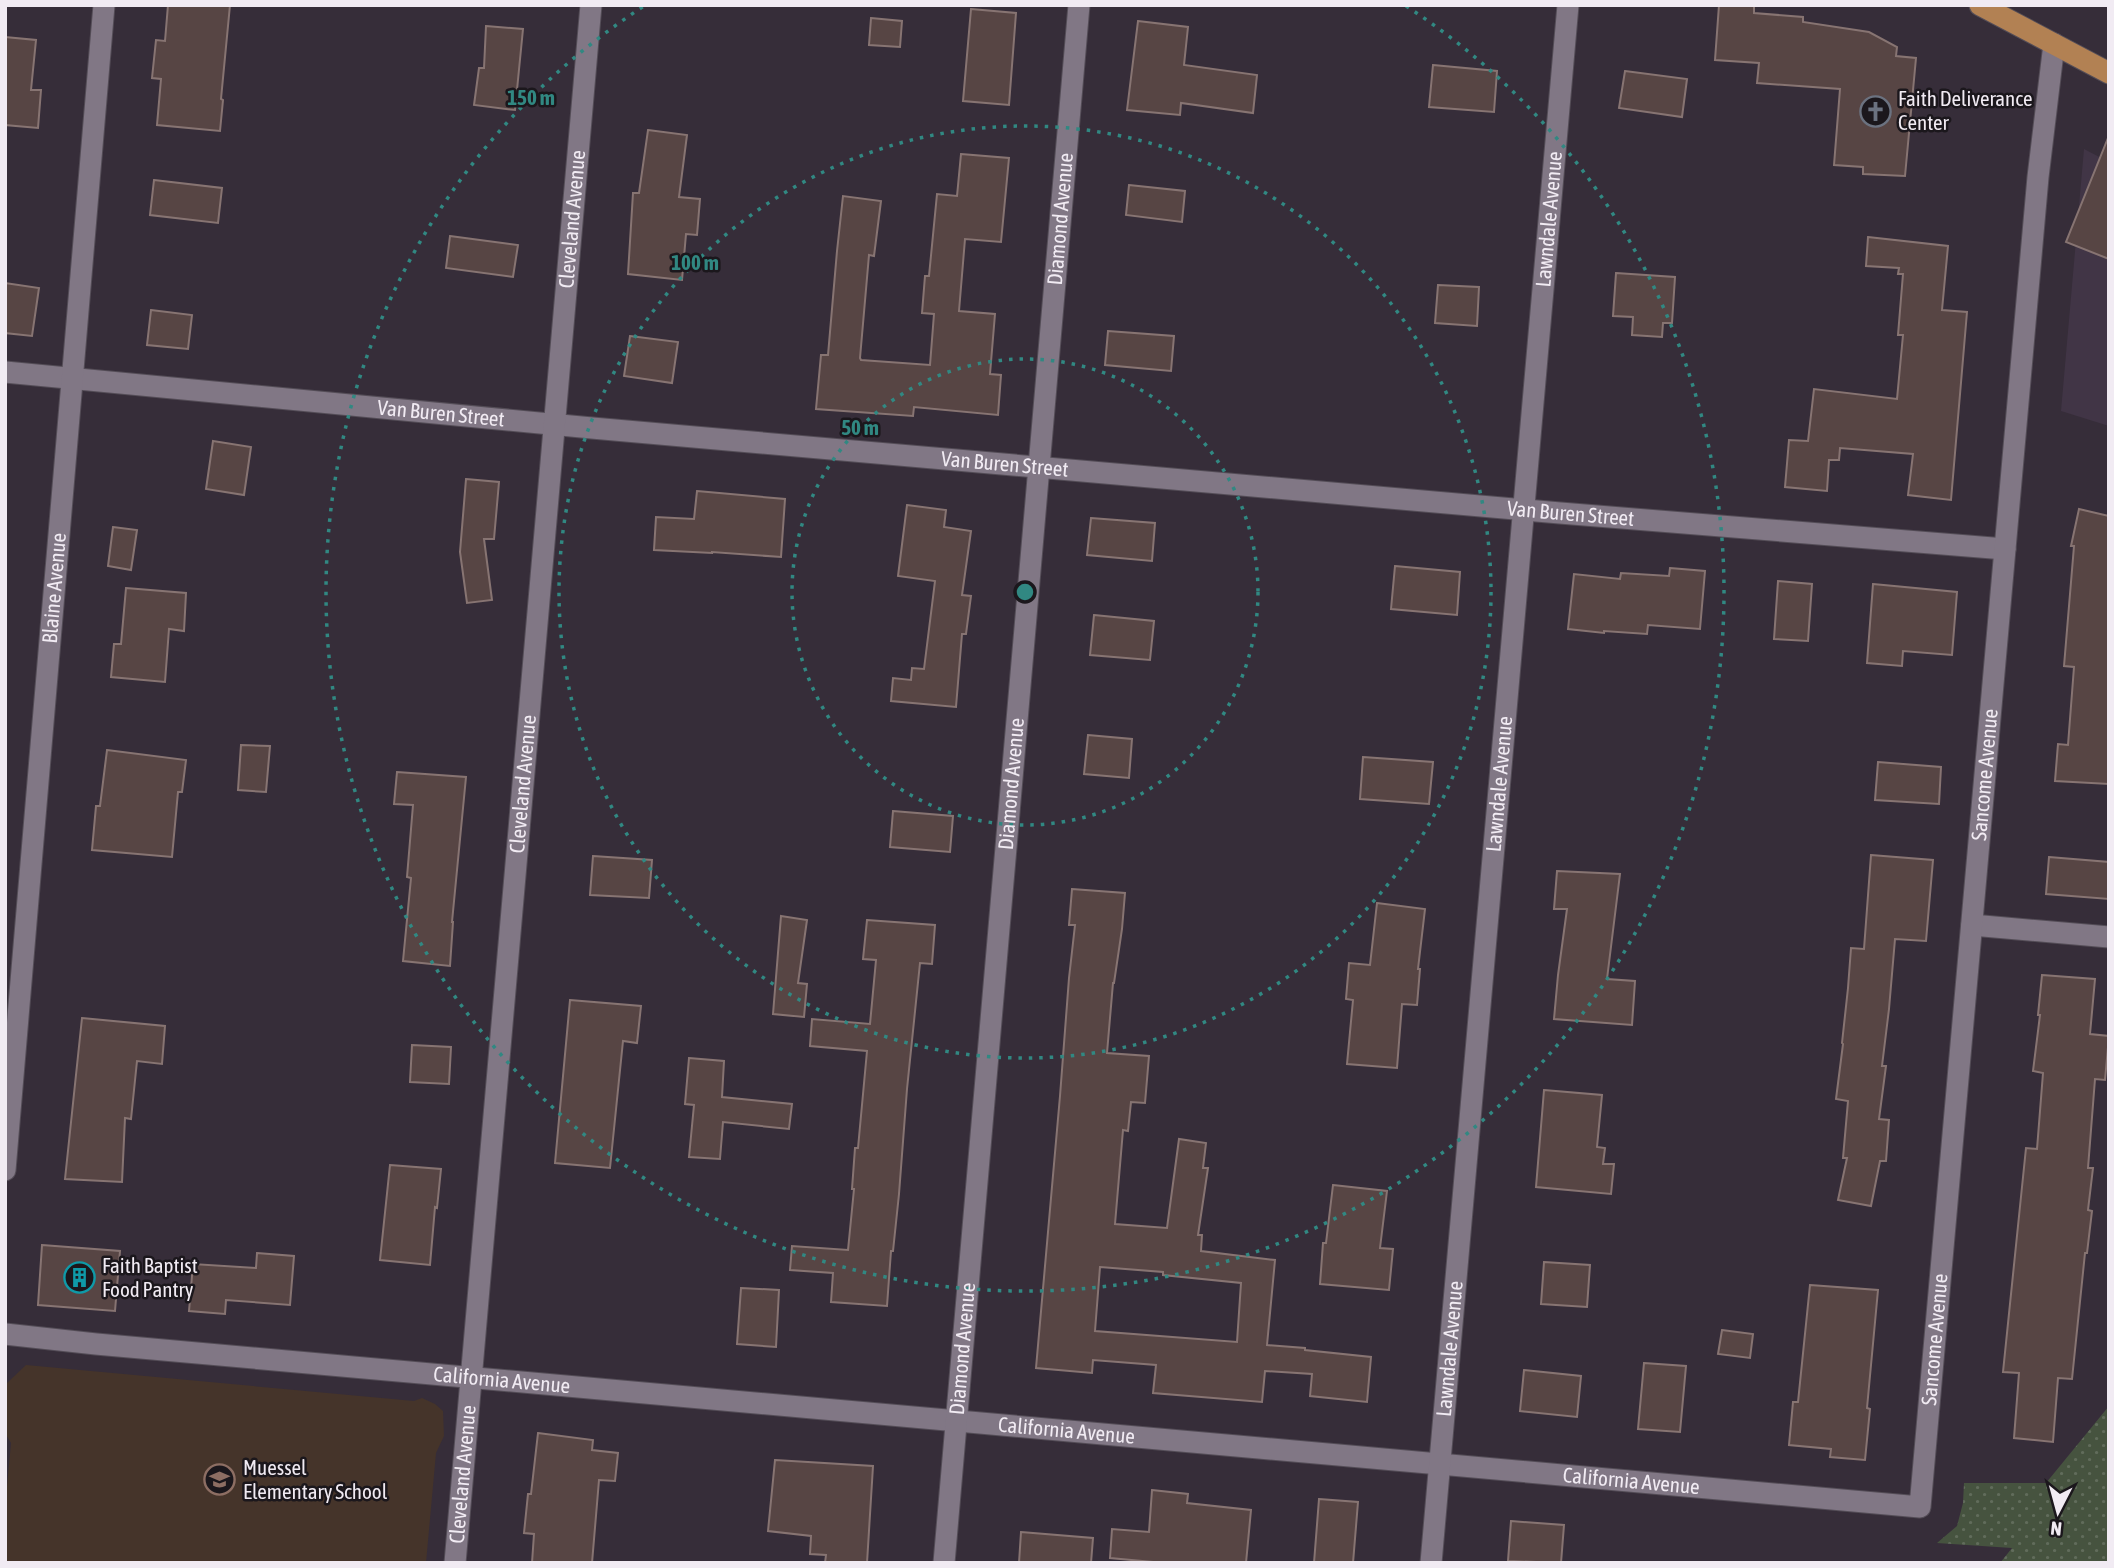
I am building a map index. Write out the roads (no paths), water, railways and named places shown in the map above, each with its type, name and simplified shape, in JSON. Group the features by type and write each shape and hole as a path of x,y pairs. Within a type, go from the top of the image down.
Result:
{"main road":[{"path":"1989,7 2109,73"}],"street":[{"name":"Blaine Avenue","path":"5,1170 104,5"},
{"name":"Cleveland Avenue","path":"455,1563 591,5"},
{"name":"Diamond Avenue","path":"944,1563 1079,5"},
{"name":"Lawndale Avenue","path":"1431,1563 1567,5"},
{"name":"Sancome Avenue","path":"1920,1507 2038,177 2054,44"},
{"name":"Van Buren Street","path":"5,372 555,425 1523,510 2005,549"},
{"path":"1972,925 2109,937"},
{"name":"California Avenue","path":"5,1334 1920,1507"}],"place":[{"name":"Faith Deliverance Center","path":"1875,111"},
{"name":"Faith Baptist Food Pantry","path":"79,1278"},
{"name":"Muessel Elementary School","path":"220,1480"}]}
